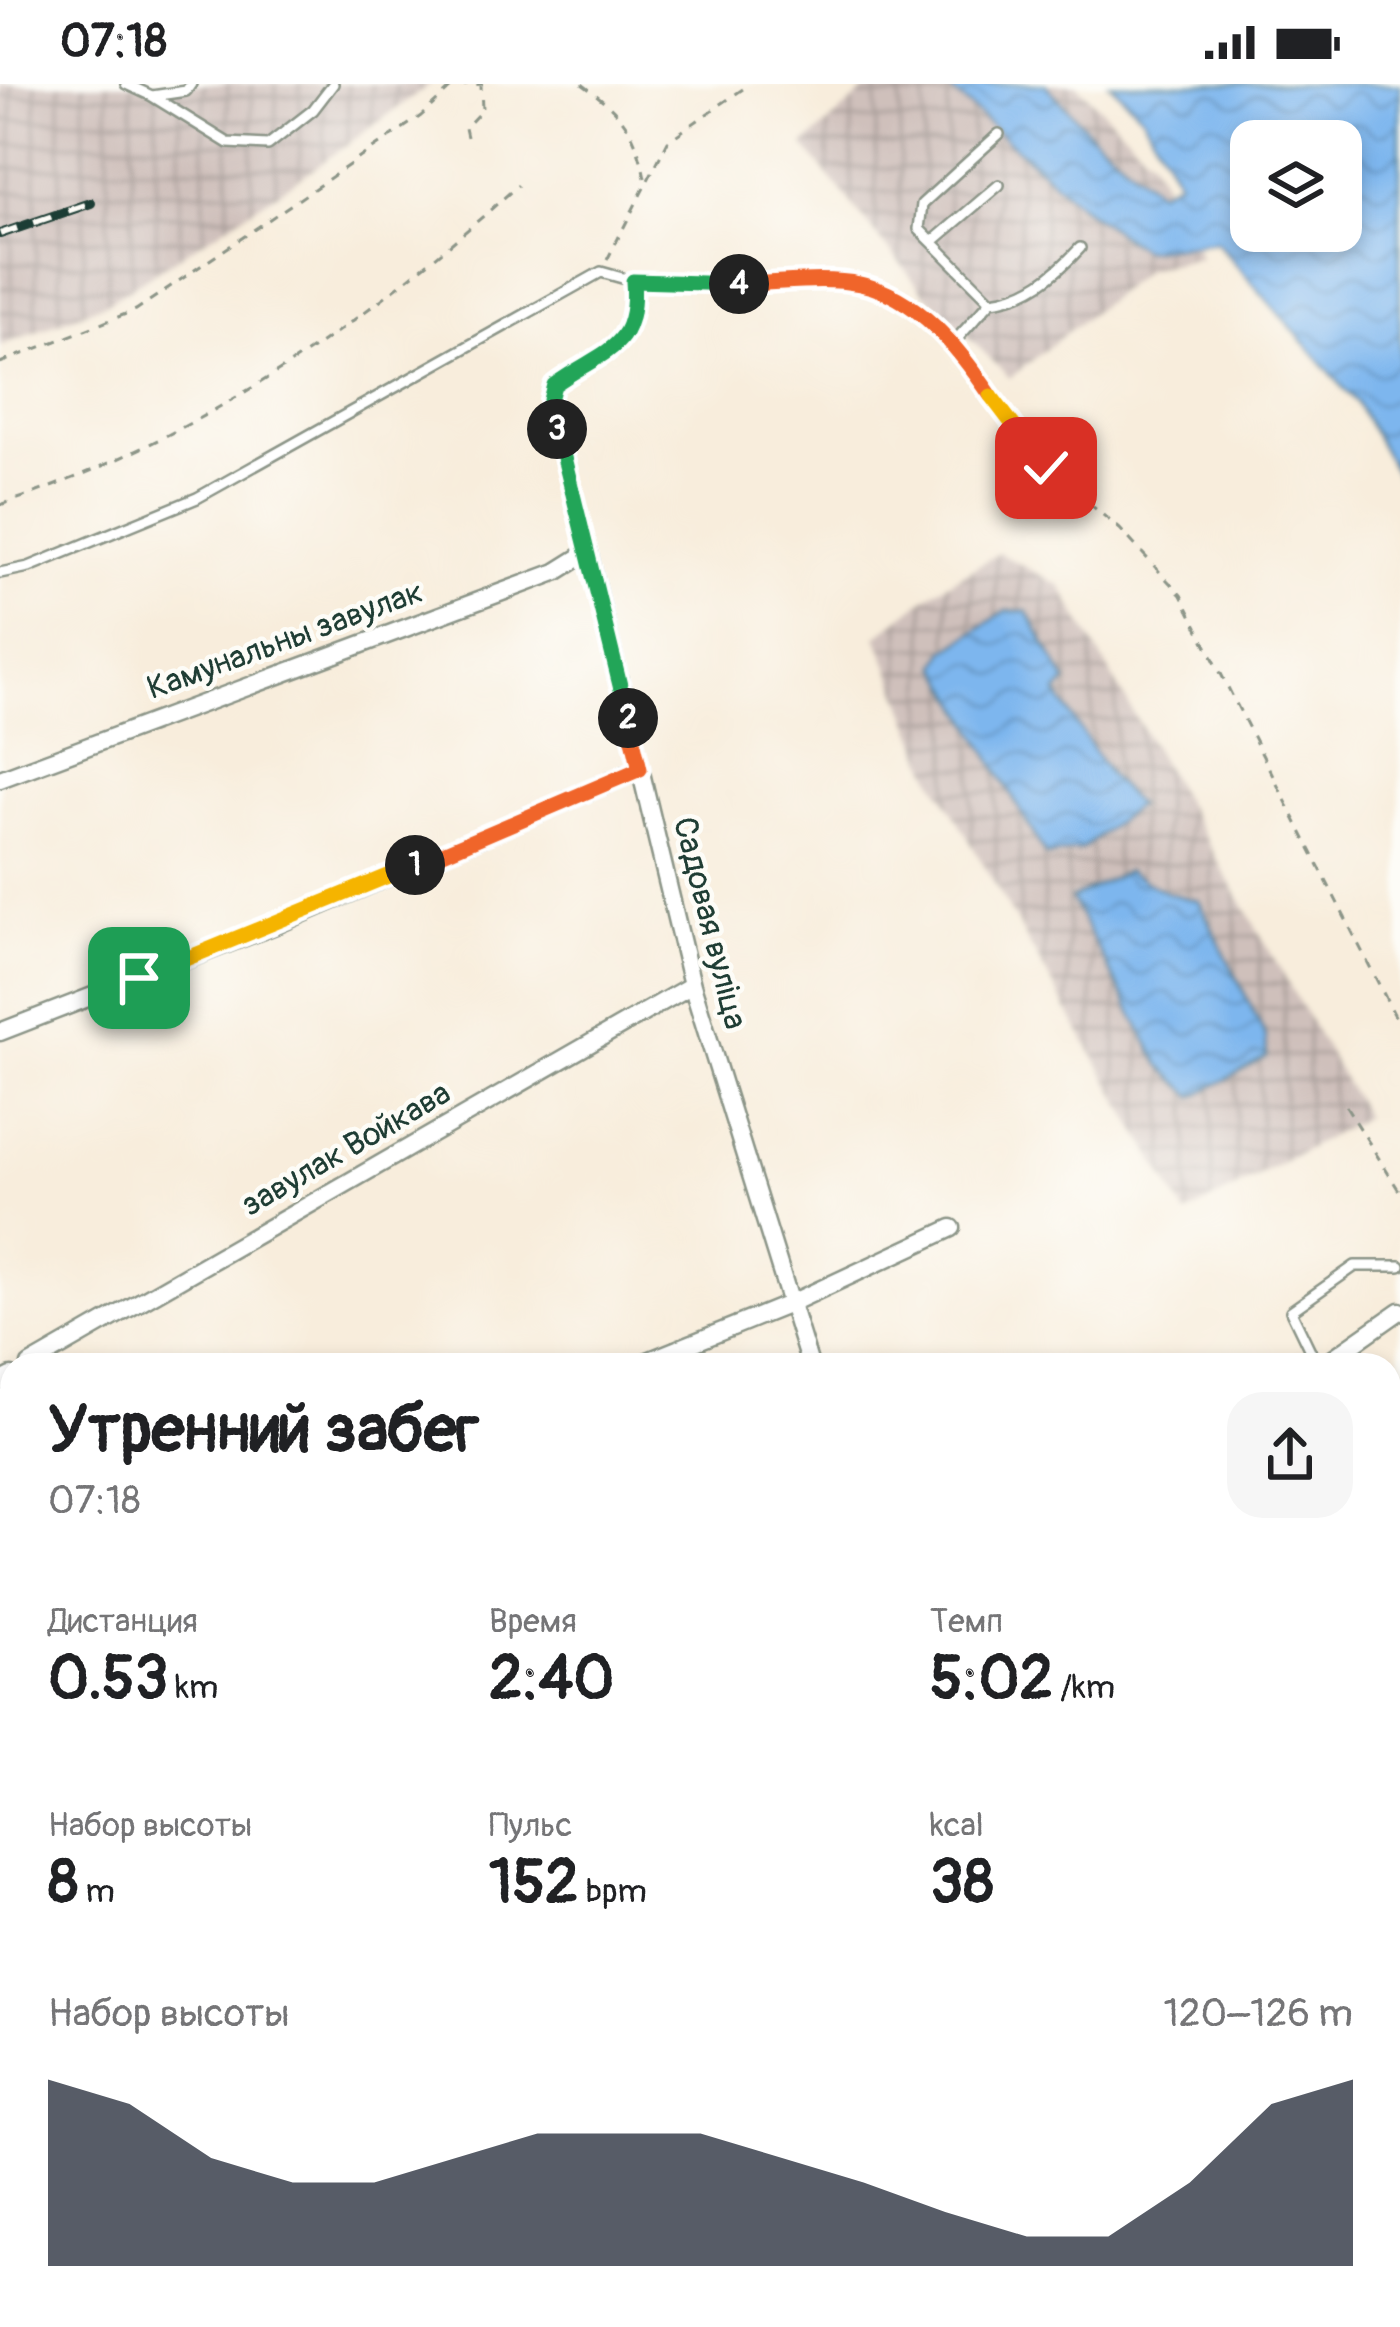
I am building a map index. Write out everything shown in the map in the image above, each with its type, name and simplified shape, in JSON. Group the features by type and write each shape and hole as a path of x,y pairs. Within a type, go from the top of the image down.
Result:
{"street":[{"name":"Садовая вуліца","path":"588,553 692,985 805,1353"},
{"name":"Камунальны завулак","path":"0,778 556,572 588,553"},
{"path":"0,1033 278,924 640,769"},
{"name":"завулак Войкава","path":"51,1353 692,985"},
{"path":"668,1353 787,1305 952,1228"},
{"path":"1338,1353 1400,1311"}],"lane":[{"path":"126,84 228,142 268,145 313,110 333,84"},
{"path":"152,95 186,91 190,84"},
{"path":"991,301 919,229 922,204 999,134"},
{"path":"932,242 999,185"},
{"path":"0,573 28,567 197,498 601,272 633,281 856,283 885,292 954,342 991,301 1041,284 1080,248"},
{"name":"Садовая вуліца","path":"555,420 588,553"},
{"path":"1314,1353 1291,1311 1355,1266 1400,1266"}],"path":[{"path":"582,84 615,105 641,158 646,183"},
{"path":"601,272 668,140 750,84"},
{"path":"0,363 136,310 421,116 454,86 482,85 482,110 465,128 467,137"},
{"path":"0,505 156,443 270,377 422,268 518,185"},
{"path":"555,420 550,400 554,385 604,358 629,329 635,308 633,281"},
{"path":"954,342 1046,468 1120,529 1181,595 1400,1026"},
{"path":"1346,1106 1400,1192"}],"shaded area":[{"path":"0,84 431,84 306,174 110,301 0,346"},
{"path":"872,84 1076,84 1152,159 1200,257 1146,269 1010,378 925,294 804,146"},
{"path":"999,553 1060,585 1365,1117 1186,1215 932,776 877,636 936,590"}],"water":[{"path":"944,84 1045,84 1091,134 1158,191 1178,180 1142,115 1110,84 1400,84 1400,481 1356,402 1216,241 1143,250 1087,211"},
{"path":"1006,611 1027,611 1067,682 1057,693 1110,776 1137,805 1082,849 1046,856 938,665 946,650"},
{"path":"1127,871 1168,893 1199,901 1266,1037 1267,1057 1194,1097 1160,1065 1071,899"}],"railway":[{"path":"0,234 91,203"}],"route":[{"path":"139,978 278,924 640,769 550,400 554,385 573,370 604,358 629,329 635,308 633,281 856,283 885,292 954,342 1046,468"}]}
